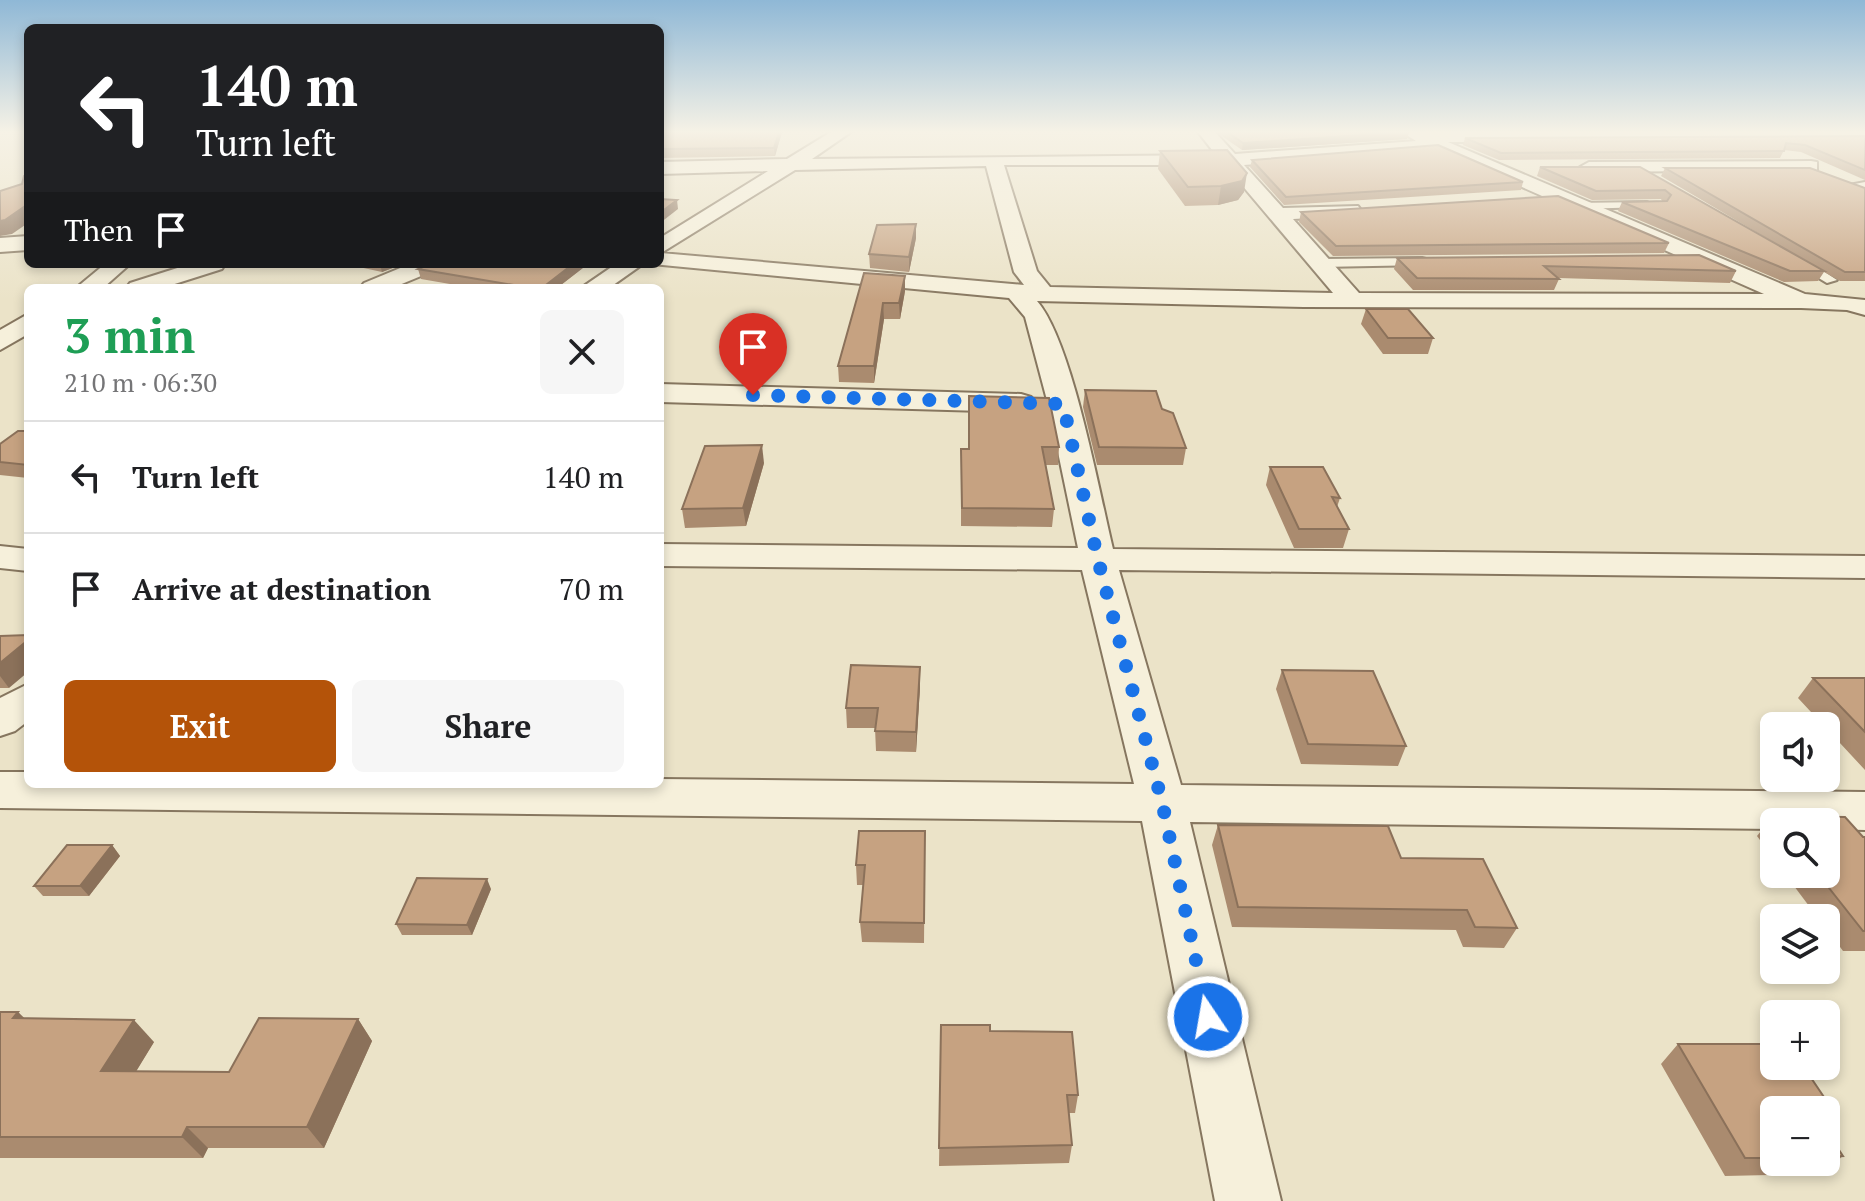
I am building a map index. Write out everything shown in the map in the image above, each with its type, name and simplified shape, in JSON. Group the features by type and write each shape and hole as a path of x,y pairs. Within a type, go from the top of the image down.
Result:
{"street":[{"path":"664,245 757,188"},
{"path":"1001,188 1063,404 1098,560 1162,802 1248,1201"},
{"path":"1257,188 1352,300"},
{"path":"1536,188 1801,301"},
{"path":"1507,200 1564,201"},
{"path":"1279,214 1370,209"},
{"path":"0,245 24,243"},
{"path":"664,260 1029,293 1352,300 1801,301 1850,303 1865,308"},
{"path":"93,284 114,268"},
{"path":"151,284 201,268"},
{"path":"382,284 420,268"},
{"path":"600,284 626,268"},
{"path":"0,342 22,324"},
{"path":"664,393 1063,404"},
{"path":"664,555 1865,567"},
{"path":"0,557 24,560"},
{"path":"0,790 1865,811"}],"lane":[{"path":"1564,201 1659,205"},
{"path":"1792,257 1831,280"},
{"path":"1670,260 1702,260"},
{"path":"1320,263 1432,262"}],"building":[{"path":"24,188 24,207 0,221 0,191"},
{"path":"1278,188 1427,188 1286,197"},
{"path":"1589,188 1677,188 1824,271 1790,271 1622,202 1667,201 1671,195 1665,190 1596,191"},
{"path":"1700,188 1865,188 1865,272 1845,272"},
{"path":"1558,196 1669,243 1336,246 1301,212"},
{"path":"664,199 677,200 664,210"},
{"path":"916,224 909,257 869,254 877,225"},
{"path":"1699,255 1736,271 1544,266 1559,279 1417,278 1397,258"},
{"path":"568,268 547,284 507,284 418,269"},
{"path":"864,273 905,276 899,303 883,303 874,366 838,366"},
{"path":"1366,309 1408,309 1433,338 1388,338"},
{"path":"1085,390 1156,391 1162,409 1173,413 1186,448 1099,447"},
{"path":"969,396 1049,398 1059,447 1042,447 1054,509 962,508 961,449 969,449"},
{"path":"18,431 24,431 24,465 0,462 0,444"},
{"path":"762,445 743,508 682,509 705,446"},
{"path":"1270,467 1323,467 1340,498 1332,497 1349,529 1299,529"},
{"path":"24,635 24,643 0,663 0,636"},
{"path":"851,665 920,667 916,732 875,731 878,708 846,708"},
{"path":"1282,670 1373,671 1406,746 1308,744"},
{"path":"1813,678 1865,678 1865,732"},
{"path":"1840,817 1845,817 1865,837 1863,931 1829,888 1840,888"},
{"path":"1218,825 1388,826 1401,858 1483,859 1517,928 1475,927 1467,910 1238,907"},
{"path":"859,831 925,831 924,923 860,922 865,865 856,865"},
{"path":"67,845 112,845 80,886 34,886"},
{"path":"417,878 487,879 467,925 396,924"},
{"path":"0,1012 18,1012 13,1018 134,1020 101,1071 229,1072 259,1018 358,1019 307,1127 187,1127 182,1137 0,1137"},
{"path":"941,1025 990,1025 990,1031 1072,1032 1078,1095 1067,1095 1072,1145 939,1148"},
{"path":"1678,1044 1760,1044 1760,1080 1812,1080 1823,1096 1760,1096 1760,1158 1745,1158"}],"route":[{"path":"753,395 1063,404 1098,560 1162,802 1208,1017"}]}
